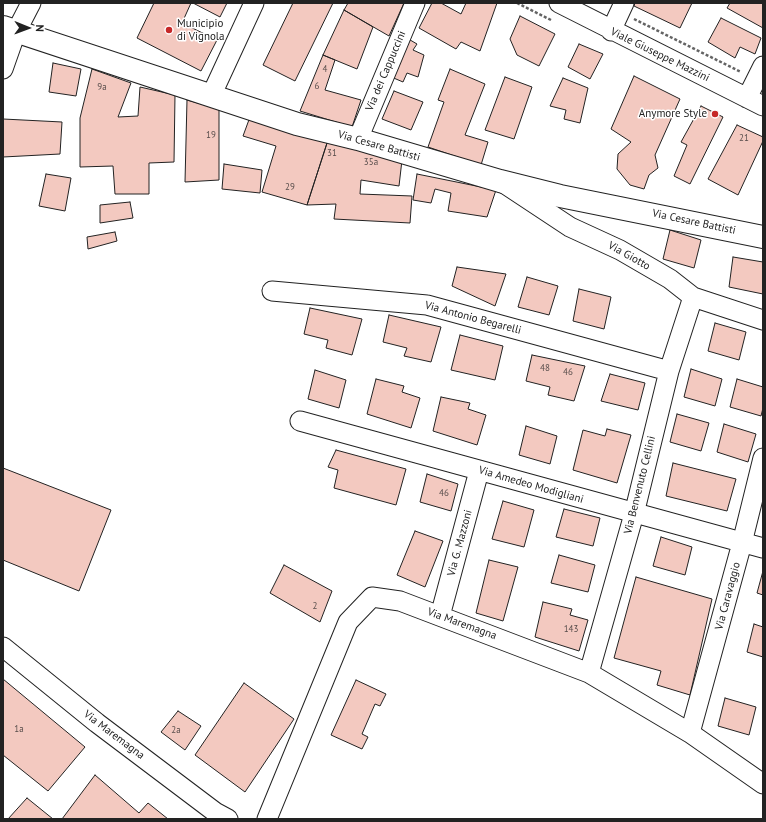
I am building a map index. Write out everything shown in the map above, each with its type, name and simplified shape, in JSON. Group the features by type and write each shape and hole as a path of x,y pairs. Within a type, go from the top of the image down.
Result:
{"main road":[{"name":"Via Cesare Battisti","path":"10,30 297,124 358,139 500,181 560,196 763,237"}],"street":[{"path":"3,69 10,30 31,3"},
{"path":"211,96 254,3"},
{"name":"Via dei Cappuccini","path":"358,139 415,3"},
{"name":"Viale Giuseppe Mazzini","path":"559,3 611,31 755,102"},
{"path":"611,31 622,8"},
{"path":"755,102 760,73"},
{"name":"Via Giotto","path":"500,181 570,227 620,250 670,279 694,297 763,320"},
{"name":"Via Antonio Begarelli","path":"272,291 427,305 669,371"},
{"name":"Via Benvenuto Cellini","path":"589,673 634,514 669,371 694,297"},
{"name":"Via Amedeo Modigliani","path":"300,421 634,514 763,548"},
{"name":"Via Caravaggio","path":"690,733 742,543 763,458"},
{"name":"Via G. Mazzoni","path":"440,616 479,471"},
{"name":"Via Maremagna","path":"267,819 348,622 372,597 400,601 589,673 690,733 763,784"},
{"name":"Via Maremagna","path":"3,647 97,723 215,812 228,819"}],"path":[{"path":"622,8 760,73"}],"building":[{"name":"Municipio di Vignola","path":"154,3 191,3 182,23 217,40 201,71 137,38"},
{"name":"Municipio di Vignola","path":"193,3 227,3 220,17"},
{"path":"293,3 333,3 295,81 263,65"},
{"path":"348,3 404,3 389,36 344,10"},
{"path":"432,3 441,3 461,14 466,3 497,3 480,51 461,42 456,49 419,28"},
{"path":"635,3 692,3 680,28 634,6"},
{"path":"730,3 763,3 763,28 727,8"},
{"path":"344,10 373,27 357,69 323,55"},
{"path":"520,16 555,34 539,66 517,55 510,39"},
{"path":"721,18 761,38 755,54 740,47 735,58 708,42"},
{"path":"405,37 417,44 413,50 424,55 418,77 407,73 403,82 389,76"},
{"path":"579,44 603,54 590,79 568,67"},
{"path":"323,55 335,60 325,90 361,100 352,127 300,111"},
{"path":"53,63 81,69 76,96 49,92"},
{"path":"92,69 131,83 118,117 138,116 140,87 175,95 174,162 149,163 149,194 115,194 113,166 80,167 80,118"},
{"path":"450,69 485,84 465,135 488,142 481,165 428,147 444,102 438,100"},
{"path":"634,76 680,99 655,155 658,168 649,175 644,189 630,185 617,169 618,154 631,142 611,129"},
{"path":"505,77 532,87 514,139 485,130"},
{"path":"563,78 588,88 580,123 564,119 566,110 550,106"},
{"path":"394,91 423,102 411,130 382,119"},
{"path":"187,100 219,109 219,180 185,182"},
{"path":"701,106 723,117 690,184 674,176 687,145 681,142"},
{"path":"250,117 328,140 307,205 262,192 276,146 243,136"},
{"path":"3,119 62,122 60,154 3,157"},
{"path":"737,125 763,137 763,141 738,195 708,179"},
{"path":"328,140 402,160 399,186 361,180 360,194 412,196 410,223 334,219 336,204 307,205"},
{"path":"224,164 262,170 260,193 222,189"},
{"path":"46,174 71,178 65,211 39,206"},
{"path":"417,174 496,190 487,217 448,211 451,193 435,189 431,203 413,200"},
{"path":"130,202 133,218 100,223 100,205"},
{"path":"670,230 701,240 694,268 663,259"},
{"path":"115,232 117,241 88,249 87,237"},
{"path":"733,257 763,262 763,294 729,287"},
{"path":"457,267 506,274 495,306 452,286"},
{"path":"527,277 558,286 549,315 518,307"},
{"path":"579,289 611,297 604,329 573,321"},
{"path":"310,308 362,319 352,355 326,348 328,340 304,334"},
{"path":"389,315 441,327 431,362 404,356 407,348 383,342"},
{"path":"715,323 746,332 739,360 708,351"},
{"path":"460,335 503,346 495,380 451,370"},
{"path":"532,355 585,366 574,401 548,395 550,387 526,381"},
{"path":"691,369 722,379 715,406 684,397"},
{"path":"315,370 346,380 339,408 308,399"},
{"path":"610,374 645,383 638,410 601,401"},
{"path":"376,379 404,386 402,392 420,398 411,428 367,414"},
{"path":"737,379 763,387 763,408 761,416 730,407"},
{"path":"441,397 470,403 468,409 486,415 477,445 433,431"},
{"path":"677,414 709,423 701,451 670,442"},
{"path":"724,424 756,434 748,462 717,452"},
{"path":"526,426 557,436 550,464 519,455"},
{"path":"607,429 631,435 617,483 573,470 583,430 605,436"},
{"path":"336,450 406,469 396,505 334,488 338,470 328,467"},
{"path":"673,463 736,479 727,511 666,496"},
{"path":"3,468 111,510 79,591 3,560"},
{"path":"427,474 458,484 451,511 420,502"},
{"path":"503,501 534,510 524,547 492,539"},
{"path":"564,509 600,518 593,546 556,537"},
{"path":"415,531 443,541 425,587 397,575"},
{"path":"661,537 692,547 685,575 653,566"},
{"path":"559,555 595,565 588,592 551,583"},
{"path":"489,560 518,567 503,621 476,613"},
{"path":"284,565 332,591 320,622 270,593"},
{"path":"763,571 763,595 757,593"},
{"path":"636,577 712,599 690,695 657,685 661,671 614,658"},
{"path":"543,602 572,609 570,615 588,620 579,651 535,637"},
{"path":"754,624 763,627 763,657 747,652"},
{"path":"3,679 85,747 48,791 3,755"},
{"path":"356,680 386,694 380,706 375,704 362,734 368,737 362,749 331,735"},
{"path":"244,683 294,719 245,792 195,755"},
{"path":"725,698 756,707 749,735 718,726"},
{"path":"178,711 201,726 185,750 161,732"},
{"path":"95,775 139,813 148,803 168,819 62,819"},
{"path":"27,798 53,819 8,819"}],"place":[{"name":"Municipio di Vignola","path":"169,30"},
{"name":"Anymore Style","path":"715,114"}]}
